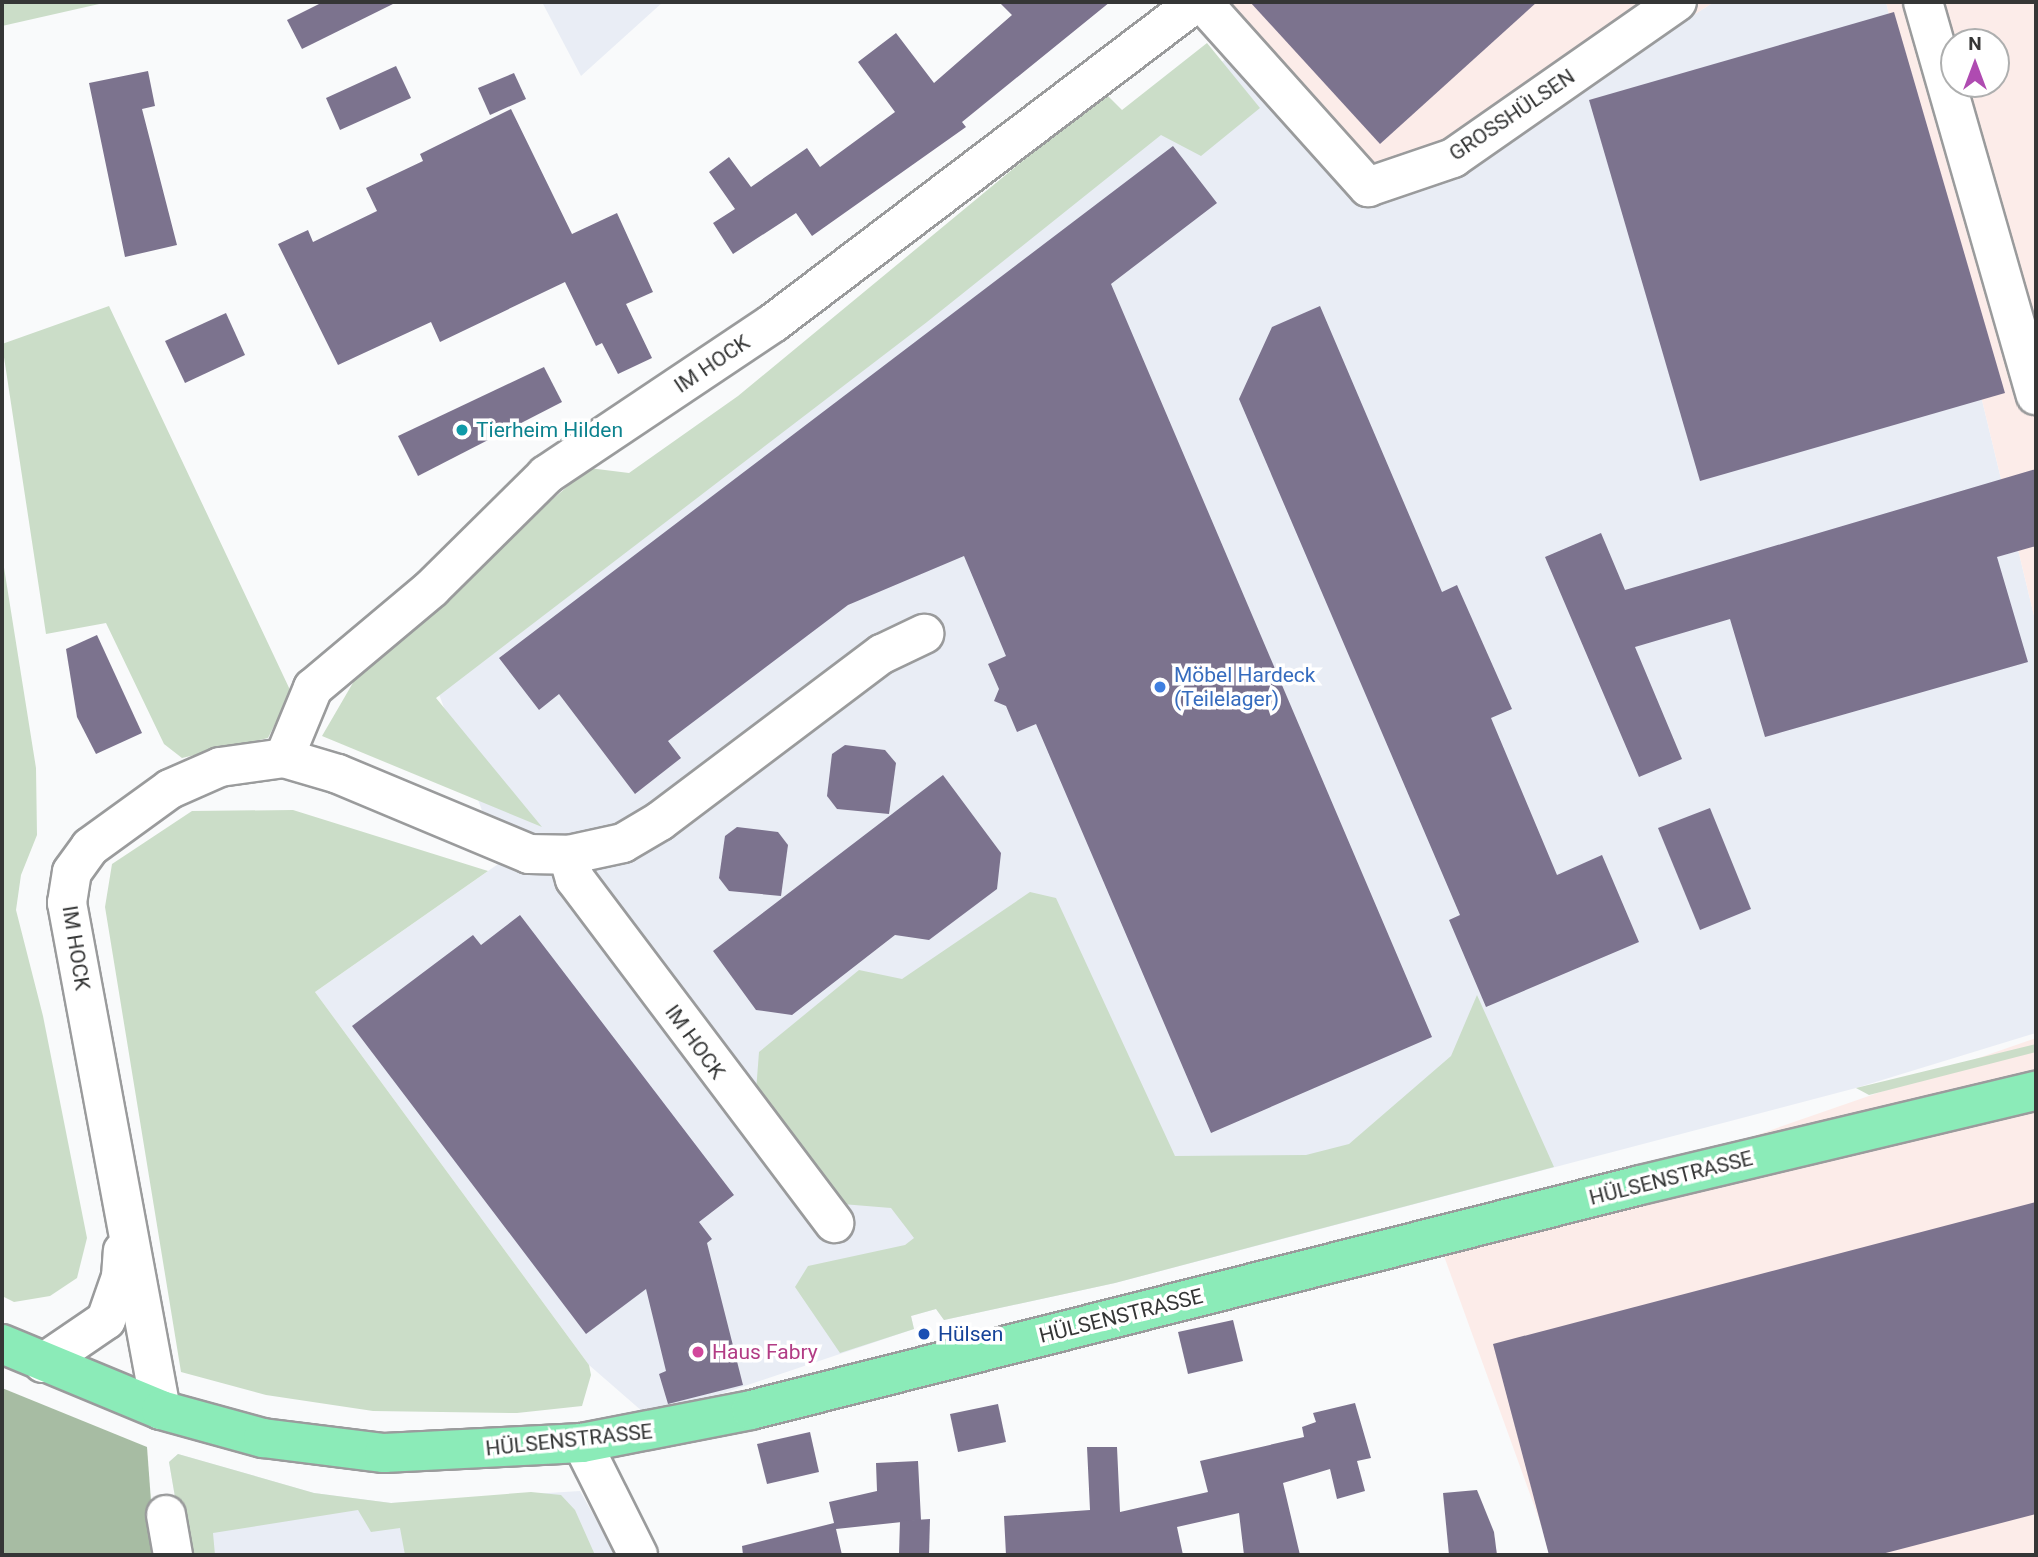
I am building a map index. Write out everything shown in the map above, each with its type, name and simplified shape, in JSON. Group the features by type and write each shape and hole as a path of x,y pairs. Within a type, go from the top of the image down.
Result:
{"main road":[{"name":"HÜLSENSTRASSE","path":"2,1344 161,1410 263,1438 384,1453 582,1443 751,1410 1640,1185 2036,1091"}],"street":[{"name":"GROSSHÜLSEN","path":"1194,6 1368,187 1453,158 1677,2"},
{"path":"1923,2 2036,395"},
{"name":"IM HOCK","path":"284,758 313,688 432,588 546,475 773,323 1194,6"},
{"name":"IM HOCK","path":"161,1410 125,1228 67,903 72,872 90,847 170,789 220,767 284,758 338,774 529,854 568,855 623,843 660,821 882,654 924,634"},
{"name":"IM HOCK","path":"568,855 575,879 834,1223"},
{"name":"IM HOCK","path":"43,1363 106,1321 121,1277 125,1228"},
{"path":"582,1443 638,1555"},
{"path":"166,1515 173,1555"}],"shaded area":[{"path":"542,2 663,2 581,76"},
{"path":"1192,2 1714,2 1432,182 1364,205"},
{"path":"1714,2 1886,2 2036,624 2036,1033 1856,1088 1115,1283 944,1320 936,1309 911,1316 914,1329 709,1398 643,1412 589,1365 315,992 501,862 426,659 1231,55 1432,182"},
{"path":"1886,2 2036,2 2036,624"},
{"path":"2036,1038 2036,1555 1552,1555 1440,1245"},
{"path":"178,1454 314,1493 391,1503 580,1491 616,1555 185,1555 169,1462"}],"green space":[{"path":"2,2 108,2 2,26"},
{"path":"1207,43 1260,108 1201,156 1161,135 927,322 436,698 542,827 322,736 354,681 471,569 589,468 629,473 738,396 1105,93 1122,110"},
{"path":"109,306 291,692 268,738 182,758 164,744 106,623 46,634 2,344"},
{"path":"2,555 36,768 37,835 21,875 16,910 43,1016 87,1238 77,1278 50,1296 14,1302 2,1296"},
{"path":"293,810 488,871 315,992 589,1365 591,1375 582,1406 517,1413 373,1411 266,1395 181,1372 105,907 112,864 192,811"},
{"path":"1030,892 1056,898 1175,1156 1306,1155 1349,1144 1451,1056 1477,995 1554,1167 1115,1283 944,1320 936,1309 911,1316 914,1329 840,1353 795,1287 808,1266 905,1245 914,1238 891,1208 842,1204 756,1091 759,1052 859,970 902,979"},
{"path":"2036,1044 2036,1052 1869,1095 1856,1088"},
{"path":"2,1388 147,1447 155,1555 2,1555"},
{"path":"178,1454 314,1493 391,1503 531,1492 561,1495 575,1510 595,1555 405,1555 400,1528 371,1532 358,1510 213,1533 215,1555 185,1555 169,1462"}],"building":[{"path":"323,2 397,2 302,49 287,20"},
{"path":"999,2 1110,2 962,122 966,127 812,236 796,213 733,254 713,223 735,209 709,172 729,157 751,187 807,148 820,167 895,112 858,62 896,33 934,83 1012,15"},
{"path":"1250,2 1537,2 1380,144"},
{"path":"1894,12 2005,393 1700,481 1589,100"},
{"path":"396,66 411,98 340,130 326,98"},
{"path":"148,71 155,106 142,109 177,245 125,257 89,83"},
{"path":"514,73 526,99 490,115 478,88"},
{"path":"511,109 572,234 617,213 653,292 626,304 652,358 618,374 602,343 596,346 565,282 440,342 431,322 338,365 278,244 308,230 313,242 377,211 366,188 423,161 420,154"},
{"name":"Möbel Hardeck (Teilelager)","path":"1173,146 1217,203 1111,284 1432,1037 1211,1133 1036,724 1017,732 1006,706 994,701 999,689 988,664 1006,656 964,556 848,605 668,741 681,758 635,794 559,694 539,710 499,658"},
{"path":"1320,306 1442,592 1457,585 1512,709 1491,718 1557,875 1602,855 1639,942 1486,1007 1449,920 1460,915 1239,399 1272,327"},
{"path":"226,313 245,355 185,383 165,341"},
{"name":"Tierheim Hilden","path":"544,367 562,402 418,476 398,436"},
{"path":"2036,469 2036,546 1997,557 2028,662 1765,737 1730,619 1635,647 1682,759 1639,777 1545,557 1601,533 1625,590"},
{"path":"97,635 142,733 96,754 77,717 66,649"},
{"path":"845,745 885,750 896,763 889,814 837,809 827,796 832,754"},
{"path":"943,775 1001,853 997,889 929,940 895,935 792,1015 756,1010 713,951"},
{"path":"1710,808 1751,909 1700,930 1658,828"},
{"path":"737,827 778,832 788,845 781,896 729,891 719,878 725,836"},
{"path":"520,915 734,1195 699,1222 712,1239 707,1243 743,1385 668,1404 659,1374 666,1371 646,1289 586,1334 352,1026 473,935 481,945"},
{"path":"2036,1202 2036,1514 1878,1555 1549,1555 1493,1344"},
{"path":"1233,1320 1243,1361 1188,1374 1178,1332"},
{"path":"1355,1403 1371,1458 1357,1461 1365,1491 1337,1499 1330,1469 1283,1483 1300,1555 1244,1555 1239,1513 1177,1527 1183,1555 1006,1555 1004,1516 1090,1510 1087,1447 1117,1447 1120,1512 1208,1492 1200,1461 1304,1437 1302,1427 1316,1422 1313,1413"},
{"path":"998,1404 1006,1442 958,1452 950,1414"},
{"path":"810,1432 819,1472 767,1484 757,1444"},
{"path":"918,1461 921,1520 836,1529 842,1555 743,1555 742,1546 834,1523 829,1502 877,1491 876,1463"},
{"path":"1477,1490 1494,1532 1497,1555 1449,1555 1443,1493"},
{"path":"930,1519 929,1555 899,1555 900,1521"}],"place":[{"name":"Tierheim Hilden","path":"462,430"},
{"name":"Möbel Hardeck (Teilelager)","path":"1160,687"},
{"name":"Hülsen","path":"924,1334"},
{"name":"Haus Fabry","path":"698,1352"}]}
